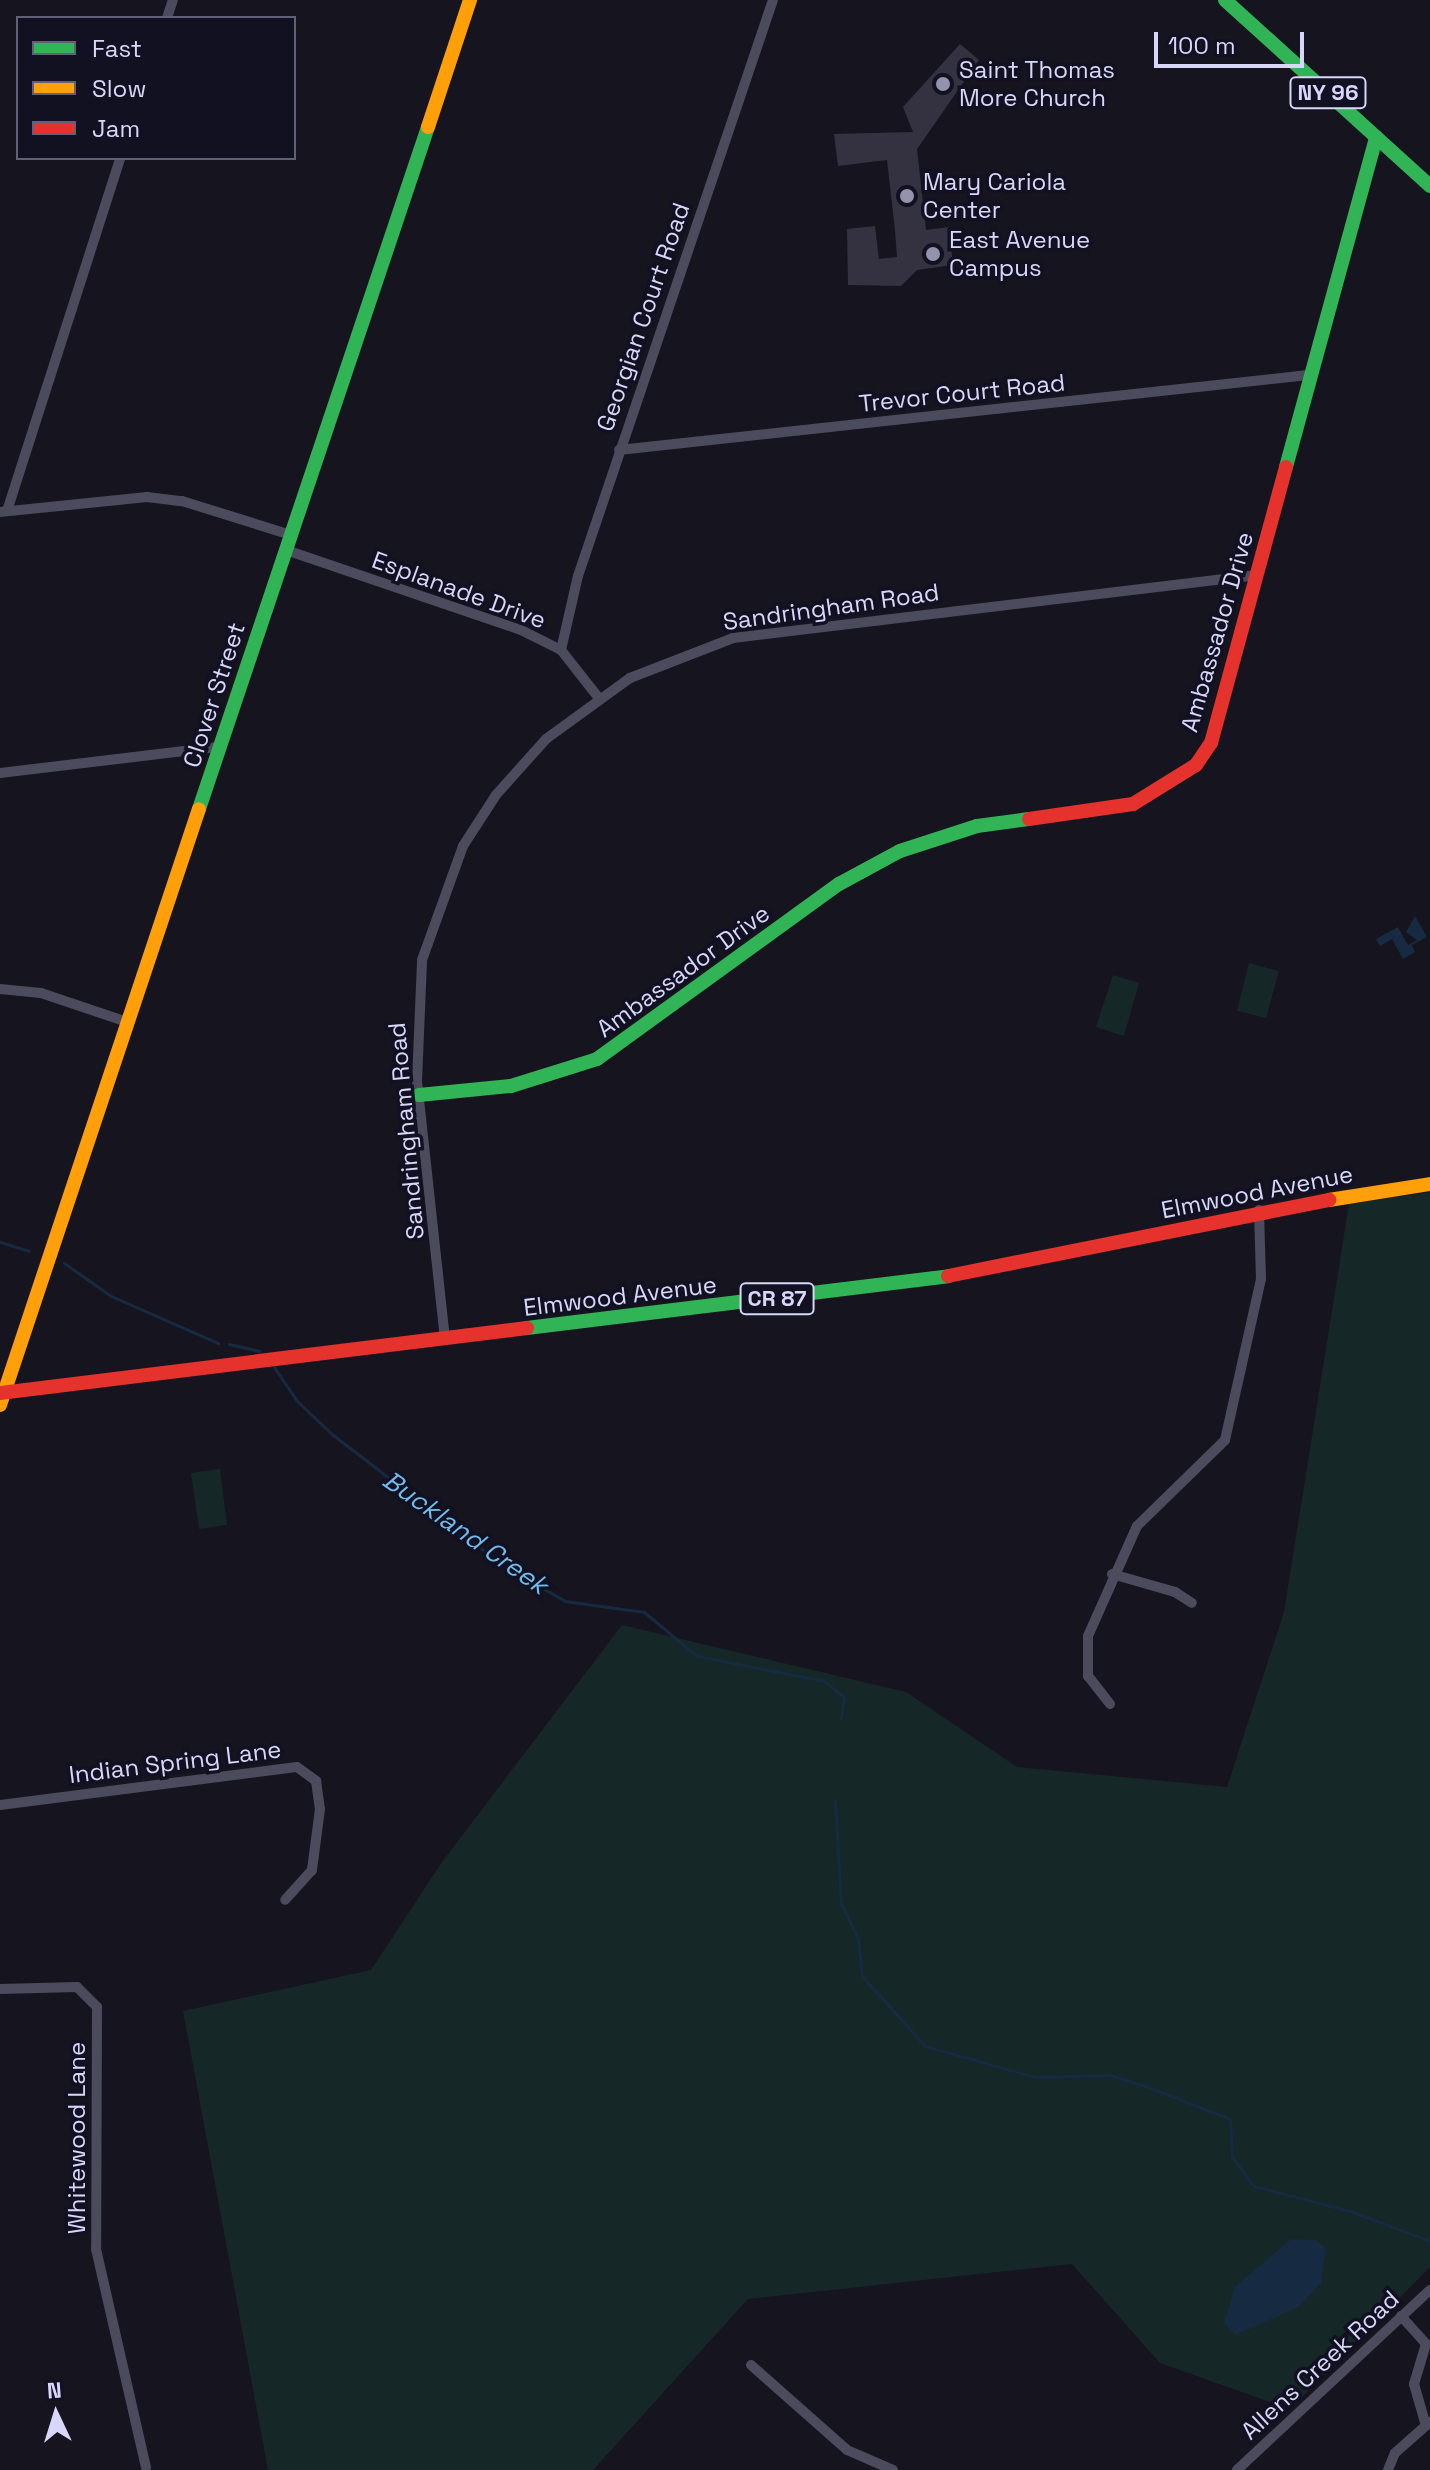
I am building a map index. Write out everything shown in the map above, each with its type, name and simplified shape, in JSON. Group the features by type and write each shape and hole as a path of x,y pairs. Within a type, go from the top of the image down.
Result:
{"main road":[{"name":"Clover Street","path":"1,1397 470,0"},
{"name":"NY 96","path":"1225,0 1430,186"},
{"name":"Ambassador Drive","path":"419,1095 511,1086 605,1055 839,884 917,844 997,823 1120,808 1166,788 1196,765 1211,743 1308,375 1376,137"},
{"name":"Elmwood Avenue","path":"1,1397 989,1271 1259,1210 1430,1184"}],"street":[{"name":"Georgian Court Road","path":"561,650 578,576 619,450 773,0"},
{"path":"119,160 4,512 147,497 291,535"},
{"name":"Trevor Court Road","path":"619,450 1308,375"},
{"name":"Esplanade Drive","path":"286,550 521,630 561,650 598,697"},
{"name":"Sandringham Road","path":"445,1339 419,1095 419,980 449,873 513,773 598,697 691,650 772,630 1257,575"},
{"path":"0,773 219,747"},
{"path":"0,989 41,993 127,1022"},
{"path":"1110,1704 1092,1685 1085,1655 1112,1574 1149,1512 1225,1440 1264,1257 1259,1210"},
{"path":"1112,1574 1149,1589 1175,1592 1192,1603"},
{"name":"Indian Spring Lane","path":"0,1805 297,1767 316,1781 320,1809 312,1870 285,1900"},
{"name":"Whitewood Lane","path":"0,1989 77,1987 97,2007 96,2249 146,2467"},
{"name":"Allens Creek Road","path":"1237,2470 1430,2290"},
{"path":"1388,2470 1428,2422 1414,2384 1426,2344 1401,2316"},
{"path":"751,2365 840,2445 893,2470"}],"green space":[{"path":"1249,963 1279,971 1266,1018 1237,1011"},
{"path":"1113,975 1139,983 1124,1036 1096,1027"},
{"path":"1430,1192 1430,2267 1290,2409 1160,2363 1072,2264 748,2299 593,2470 268,2470 183,2011 371,1970 442,1862 622,1625 906,1692 1017,1767 1227,1787 1284,1612 1349,1204"},
{"path":"220,1469 227,1525 199,1529 191,1473"}],"water":[{"path":"1415,916 1427,937 1412,945 1415,952 1403,959 1392,939 1380,946 1376,939 1398,927 1408,945 1417,940 1406,932"},
{"path":"1291,2239 1316,2240 1326,2249 1321,2283 1298,2307 1236,2335 1224,2323 1235,2287"}],"building":[{"name":"Mary Cariola Center","path":"960,44 979,60 917,149 926,230 949,227 953,265 917,270 901,286 848,285 847,229 875,226 879,259 897,257 895,230 887,160 838,166 834,134 913,132 903,107"}],"waterway":[{"name":"Buckland Creek","path":"0,1242 29,1251"},
{"name":"Buckland Creek","path":"64,1263 111,1296 218,1343"},
{"name":"Buckland Creek","path":"229,1344 259,1351"},
{"name":"Buckland Creek","path":"274,1367 297,1401 333,1435 500,1563 565,1601 644,1612 697,1656 824,1681 844,1697 841,1719"},
{"name":"Buckland Creek","path":"835,1800 841,1903 858,1939 862,1976 925,2046 1035,2077 1110,2075 1151,2088 1230,2119 1232,2157 1254,2186 1350,2211 1430,2241"}],"traffic: fast":[{"path":"1225,0 1430,186"},
{"path":"199,809 428,127"},
{"path":"1286,467 1376,137"},
{"path":"419,1095 511,1086 597,1059 839,884 900,851 977,826 1029,819"},
{"path":"527,1328 948,1276"}],"traffic: slow":[{"path":"428,127 470,0"},
{"path":"0,1405 199,809"},
{"path":"1329,1200 1430,1184"}],"traffic: jam":[{"path":"1029,819 1133,804 1196,765 1211,743 1286,467"},
{"path":"948,1276 1329,1200"},
{"path":"0,1393 527,1328"}],"place":[{"name":"Saint Thomas More Church","path":"943,84"},
{"name":"Mary Cariola Center","path":"907,196"},
{"name":"East Avenue Campus","path":"933,254"}]}
